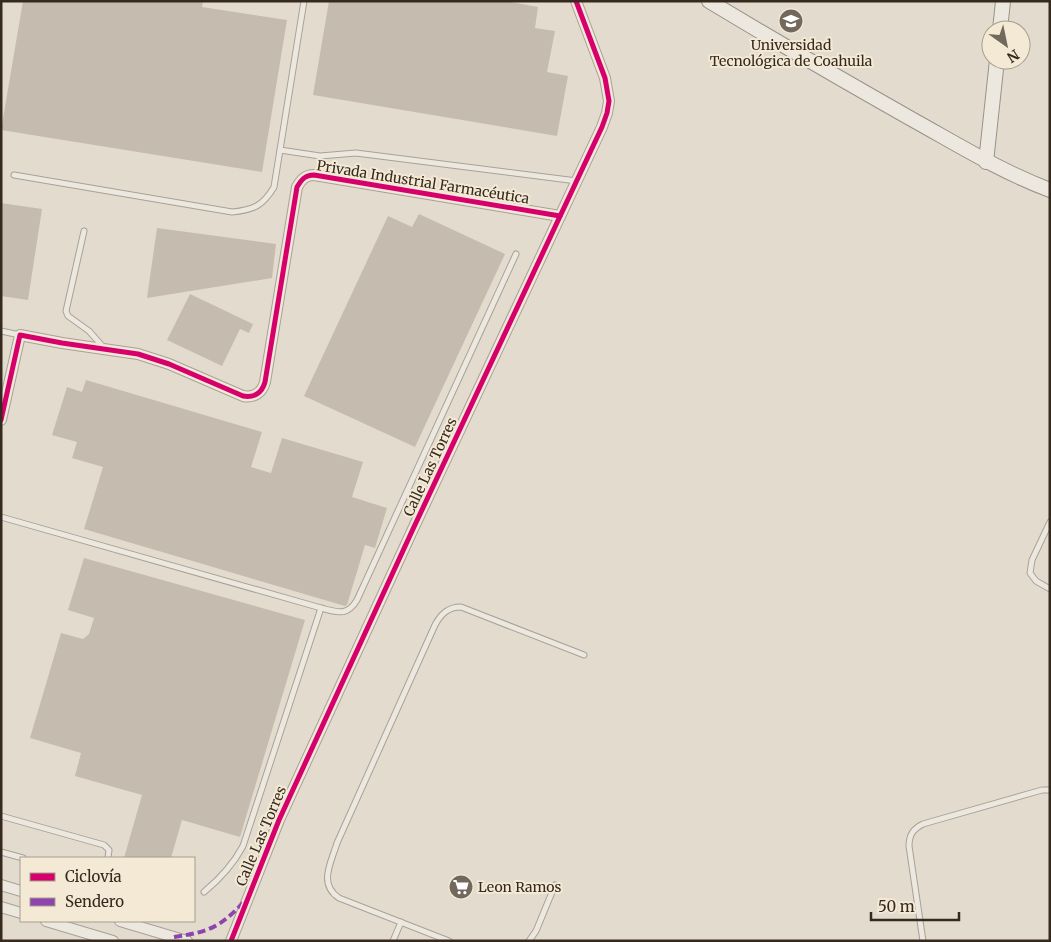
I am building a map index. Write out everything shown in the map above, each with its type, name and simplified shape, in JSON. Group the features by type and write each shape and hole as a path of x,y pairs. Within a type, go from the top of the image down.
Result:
{"street":[{"name":"Calle Las Torres","path":"231,941 279,820 417,520 602,127 609,101 605,78 576,1"},
{"path":"709,1 805,59 986,162 1050,190"},
{"path":"1001,20 1003,1"},
{"path":"986,162 996,70"},
{"name":"Privada Industrial Farmacéutica","path":"20,335 138,354 153,358 243,396 255,396 263,388 265,382 296,187 301,179 314,174 560,216"},
{"path":"1,420 20,335"},
{"path":"1,886 20,891"},
{"path":"1,907 20,913"},
{"path":"49,922 113,941"},
{"path":"123,922 187,941"}],"lane":[{"path":"14,176 232,212 248,210 261,204 274,187 304,1"},
{"path":"280,150 320,156 356,153 577,181"},
{"path":"84,231 66,311 72,320 89,331 104,349"},
{"path":"1,517 321,608 342,612 353,607 516,254"},
{"name":"Privada Industrial Farmacéutica","path":"1,331 20,335"},
{"path":"1050,522 1030,567 1032,577 1050,589"},
{"path":"449,941 339,898 328,887 327,877 337,843 438,619 452,607 461,607 584,655"},
{"path":"204,892 223,876 235,861 243,846 321,608"},
{"path":"923,941 909,846 909,839 914,830 918,826 932,821 1042,790 1050,790"},
{"path":"1,816 104,845 109,850 108,857"},
{"path":"1,852 20,857"},
{"path":"529,941 536,931 555,885"},
{"path":"393,941 401,922"}],"building":[{"path":"23,1 203,1 202,7 287,20 262,172 1,130"},
{"path":"329,1 505,1 538,7 535,28 555,31 547,72 568,76 557,136 313,95"},
{"path":"1,203 42,209 28,300 1,296"},
{"path":"419,214 505,254 415,447 304,396 388,216 412,227"},
{"path":"157,228 276,244 272,278 147,298"},
{"path":"190,294 253,324 249,333 240,329 222,366 167,340"},
{"path":"86,380 262,432 251,467 271,473 282,438 363,462 352,497 387,508 375,548 365,545 347,605 345,606 84,529 103,467 72,458 77,442 52,435 67,387 82,392"},
{"path":"84,558 305,620 240,837 182,820 171,857 124,857 142,795 75,776 81,753 30,738 61,633 83,639 89,634 94,618 68,610"}],"marked path":[{"path":"174,937 212,928 227,918 243,903"}],"cycle path":[{"path":"231,941 279,820 602,127 609,101 605,78 576,1"},
{"path":"1,420 20,335 138,354 169,364 243,396 257,394 265,382 297,187 308,176 314,175 560,216"}],"place":[{"name":"Universidad Tecnológica de Coahuila","path":"791,21"},
{"name":"Leon Ramos","path":"461,887"}]}
